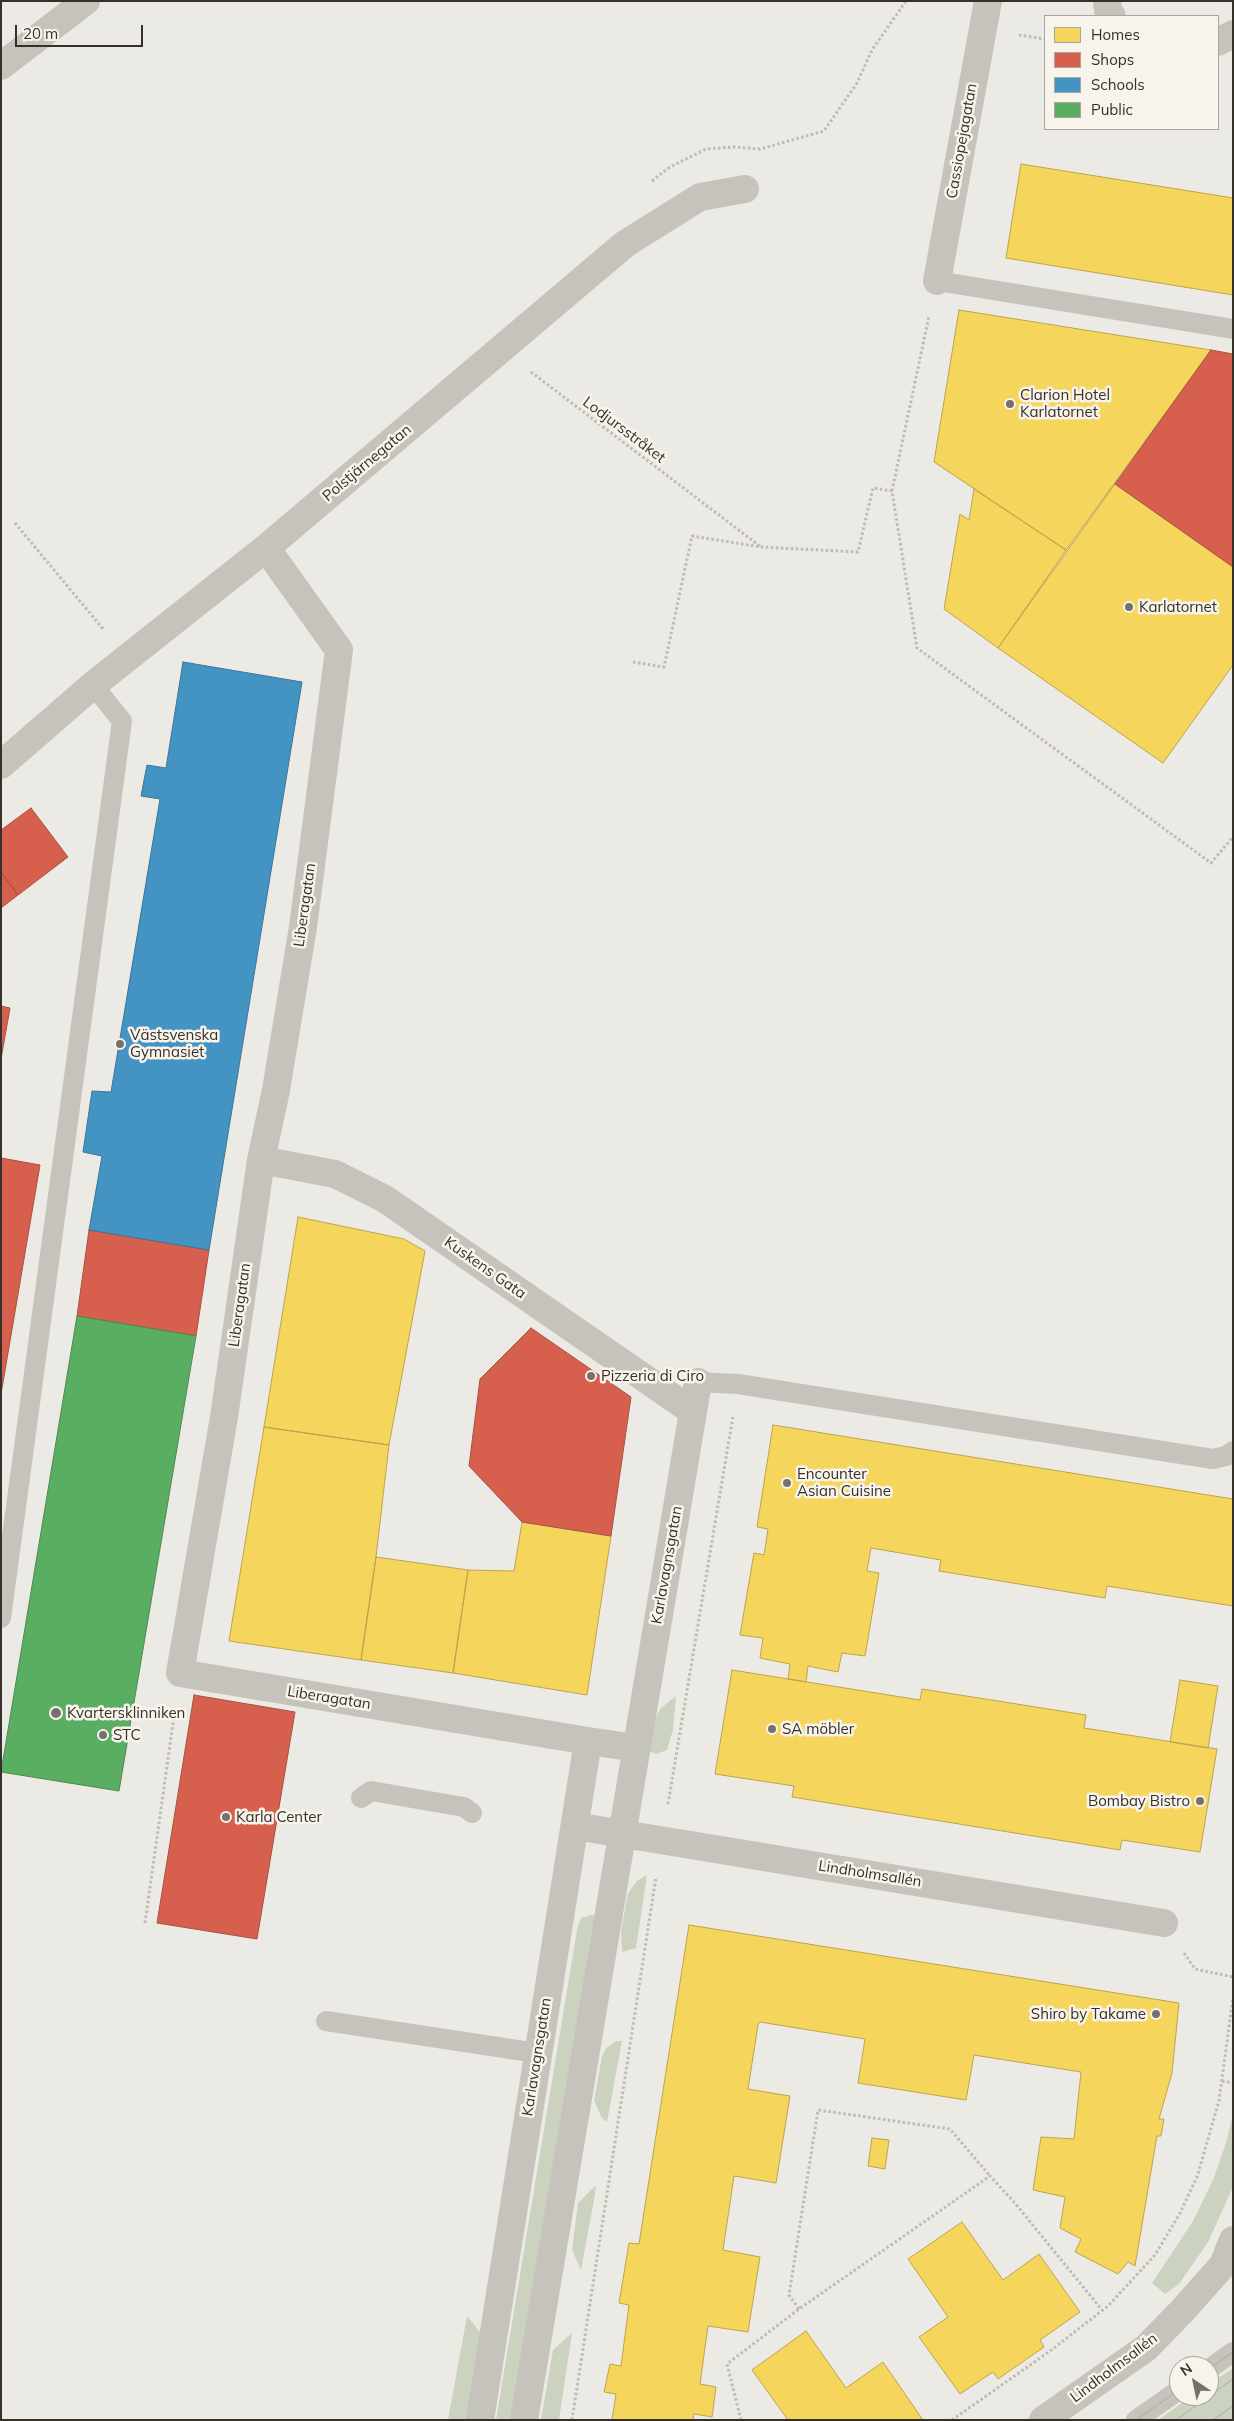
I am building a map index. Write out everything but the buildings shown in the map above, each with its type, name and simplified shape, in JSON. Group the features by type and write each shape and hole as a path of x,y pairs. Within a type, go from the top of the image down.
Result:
{"street":[{"path":"1,66 86,1"},
{"name":"Cassiopejagatan","path":"937,281 988,1"},
{"path":"1107,1 1108,11 1111,15"},
{"path":"1219,42 1233,34"},
{"path":"1219,43 1233,48"},
{"name":"Polstjärnegatan","path":"1,765 93,685 266,548 625,244 700,197 745,189"},
{"name":"Liberagatan","path":"266,548 339,650 303,928 276,1090 261,1160 224,1417 180,1673 588,1742"},
{"name":"Kuskens Gata","path":"261,1160 335,1174 386,1199 692,1410"},
{"name":"Karlavagnsgatan","path":"524,2420 698,1382"},
{"path":"588,1742 636,1748"},
{"name":"Karlavagnsgatan","path":"480,2420 588,1742"},
{"name":"Lindholmsallén","path":"575,1826 1164,1923"},
{"name":"Lindholmsallén","path":"1044,2420 1146,2348 1223,2265 1233,2240"}],"lane":[{"path":"937,281 1233,329"},
{"path":"1,1618 122,721 93,685"},
{"path":"698,1382 738,1384 1213,1459 1226,1456 1233,1451"},
{"path":"361,1798 371,1791 464,1807 472,1813"},
{"path":"326,2021 537,2053"},
{"path":"1219,2361 1233,2352"},
{"path":"1136,2420 1169,2397"}],"path":[{"path":"937,281 892,491 917,648 1211,863 1233,837"},
{"name":"Lodjursstråket","path":"510,342 534,376 761,547"},
{"path":"633,662 664,667 692,536 761,547 858,552 873,488 892,491"},
{"path":"15,523 108,634"},
{"path":"572,2420 662,1839 738,1384"},
{"path":"145,1923 180,1673"},
{"path":"1164,1923 1195,1969 1233,1977"},
{"path":"952,2420 1050,2351 1102,2310 1155,2255 1179,2216 1197,2177 1222,2081 1233,1997"},
{"path":"1222,2081 1233,2084"},
{"path":"799,2309 789,2295 818,2110 950,2129 1102,2310"},
{"path":"741,2420 727,2364 799,2309 990,2176"}],"green space":[{"path":"676,1696 673,1730 667,1750 656,1754 649,1751 656,1717 661,1708"},
{"path":"647,1875 636,1948 622,1952 621,1931 628,1893 637,1881"},
{"path":"591,1915 596,1916 590,1940 580,2016 513,2420 496,2420 577,1930 581,1918"},
{"path":"616,2041 622,2041 607,2122 602,2118 594,2101 602,2056 606,2048"},
{"path":"1233,2114 1233,2187 1208,2242 1179,2284 1165,2294 1152,2283 1193,2221 1213,2180 1226,2143"},
{"path":"596,2185 581,2270 572,2250 578,2203"},
{"path":"467,2316 481,2333 467,2420 448,2420"},
{"path":"572,2333 559,2420 541,2420 553,2350"},
{"path":"1233,2368 1233,2420 1158,2420 1178,2406 1219,2406 1219,2377"}],"tram line":[{"path":"1219,2362 1233,2352"},
{"path":"1176,2420 1233,2379"},
{"path":"1136,2420 1169,2397"},
{"path":"1213,2420 1233,2406"}],"place":[{"name":"Clarion Hotel Karlatornet","path":"1010,404"},
{"name":"Karlatornet","path":"1129,607"},
{"name":"Västsvenska Gymnasiet","path":"120,1044"},
{"name":"Pizzeria di Ciro","path":"591,1376"},
{"name":"Encounter Asian Cuisine","path":"787,1483"},
{"name":"Kvartersklinniken","path":"56,1713"},
{"name":"SA möbler","path":"772,1729"},
{"name":"STC","path":"103,1735"},
{"name":"Bombay Bistro","path":"1200,1801"},
{"name":"Karla Center","path":"226,1817"},
{"name":"Shiro by Takame","path":"1156,2014"}]}
